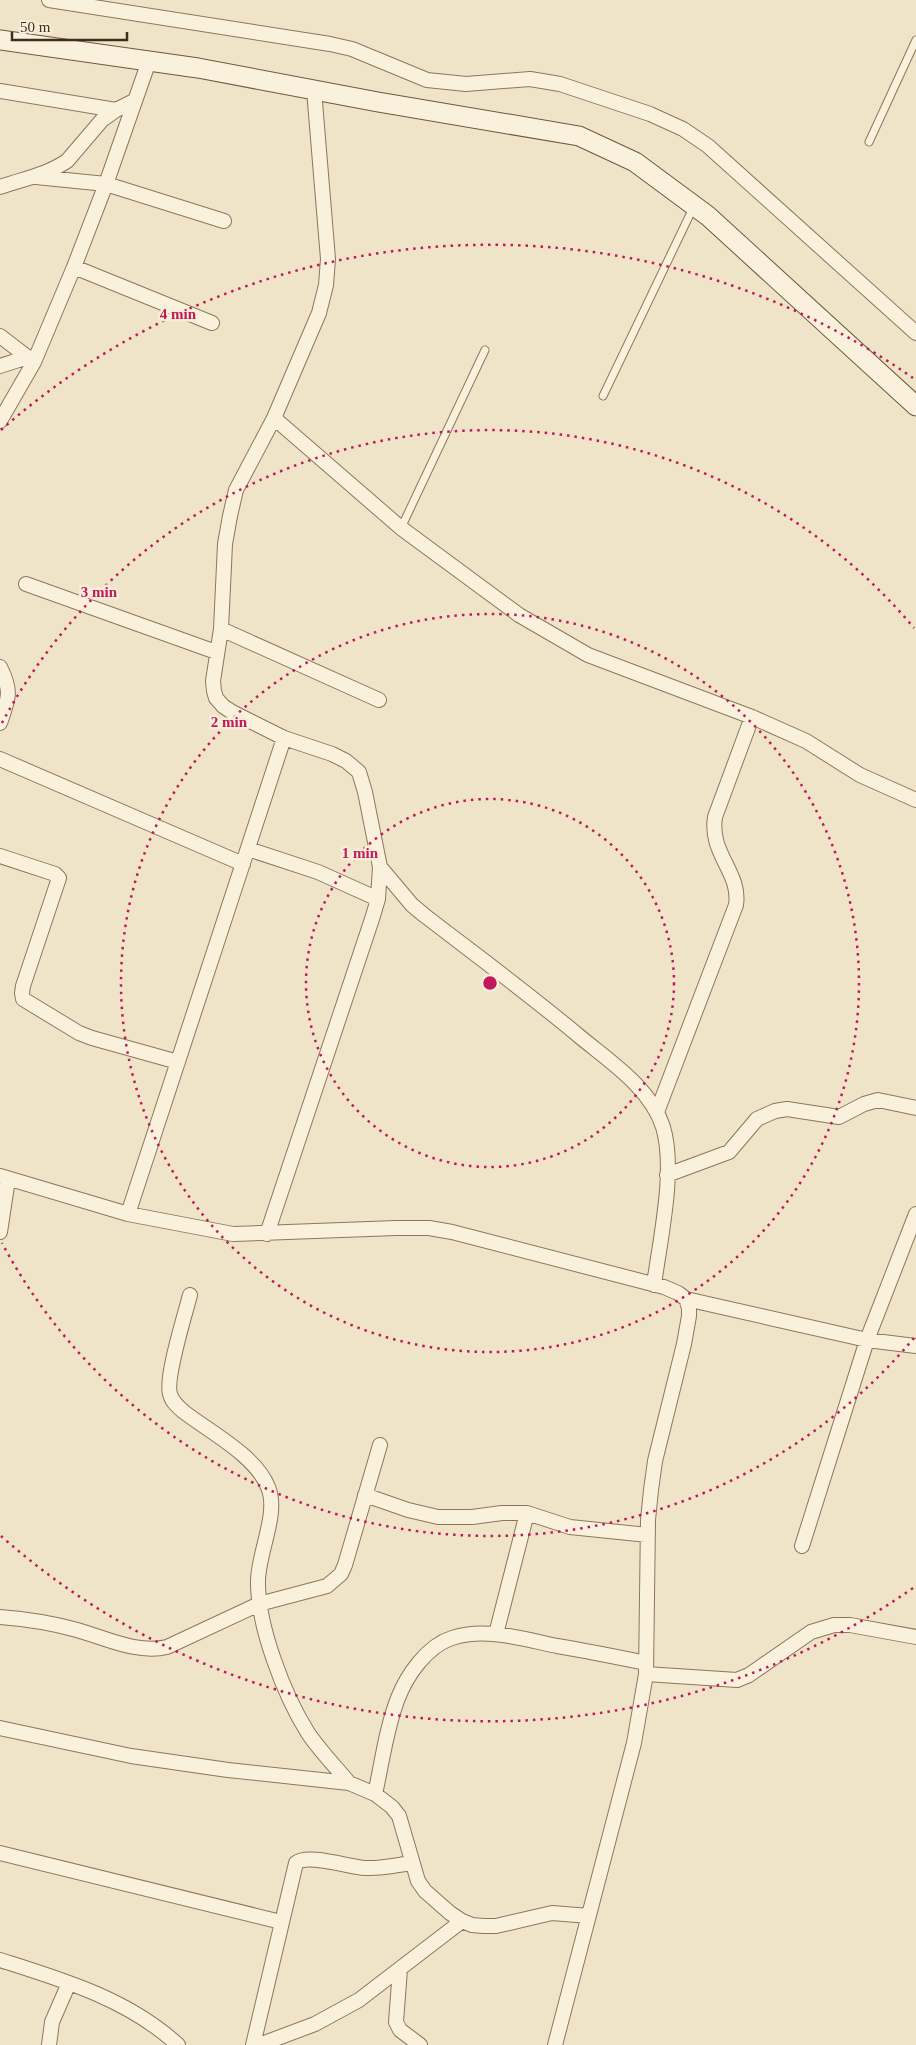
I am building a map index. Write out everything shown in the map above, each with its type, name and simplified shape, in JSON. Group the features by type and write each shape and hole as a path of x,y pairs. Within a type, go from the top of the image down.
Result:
{"main road":[{"path":"0,40 149,61 579,136 635,162 708,216 916,406"}],"street":[{"path":"49,0 352,48 427,80 466,84 530,79 544,80 650,114 683,129 708,146 916,333"},
{"path":"0,421 31,360 74,267 106,184 149,61"},
{"path":"267,1234 378,899 380,867 367,800 359,772 354,766 332,754 284,738 223,706 216,698 213,681 221,629 225,544 236,490 274,418 319,313 326,285 328,259 314,90"},
{"path":"0,91 116,110"},
{"path":"0,187 50,171 67,161 102,120 134,101"},
{"path":"36,176 106,184 224,222"},
{"path":"74,267 212,323"},
{"path":"0,336 31,360"},
{"path":"0,366 31,360"},
{"path":"274,418 401,528 519,615 588,655 752,717 806,742 860,775 916,800"},
{"path":"26,584 216,652"},
{"path":"221,629 379,700"},
{"path":"0,667 8,684 9,693 0,723"},
{"path":"657,1112 736,905 735,886 716,845 713,826 752,717"},
{"path":"128,1214 284,738"},
{"path":"0,759 243,864"},
{"path":"248,849 318,872 378,899"},
{"path":"0,856 55,874 59,878 23,986 23,999 79,1033 178,1062"},
{"path":"380,867 412,905 543,1006 624,1074 657,1112 666,1142 667,1175 654,1285"},
{"path":"667,1175 729,1152 757,1119 775,1111 787,1109 840,1117 864,1104 878,1100 916,1108"},
{"path":"0,1232 4,1177 128,1214 233,1234 396,1228 429,1228 452,1232 654,1285 678,1293 686,1300 689,1316 684,1344 655,1461 651,1490 648,1535 646,1668 634,1743 555,2045"},
{"path":"802,1546 867,1340 916,1214"},
{"path":"190,1295 169,1379 170,1394 174,1402 184,1412 254,1465 268,1485 272,1507 261,1552 258,1580 259,1604 270,1648 296,1711 309,1734 349,1783"},
{"path":"686,1300 867,1340 916,1346"},
{"path":"0,1617 42,1622 75,1629 135,1647 157,1649 167,1647 259,1604 327,1586 335,1580 345,1565 380,1445"},
{"path":"365,1495 408,1510 438,1517 472,1517 502,1513 527,1513 570,1527 648,1535"},
{"path":"496,1634 527,1513"},
{"path":"375,1794 398,1698 408,1679 425,1656 437,1645 451,1638 468,1634 496,1634 646,1668 729,1680 743,1678 811,1632 834,1625 850,1625 916,1637"},
{"path":"0,1728 131,1756 228,1770 349,1783 375,1794 399,1816 418,1881 425,1892 450,1914 462,1921 472,1925 496,1926 552,1913 589,1916"},
{"path":"0,1853 281,1922"},
{"path":"253,2045 294,1867 299,1860 309,1858 367,1868 412,1863"},
{"path":"259,2045 315,2024 360,2000 462,1921"},
{"path":"0,1960 69,1983 122,2005 147,2019 178,2045"},
{"path":"400,1969 396,2022 400,2030 420,2045"},
{"path":"49,2045 52,2022 69,1983"}],"lane":[{"path":"869,142 916,40"},
{"path":"602,396 694,205"},
{"path":"401,528 485,350"}]}
